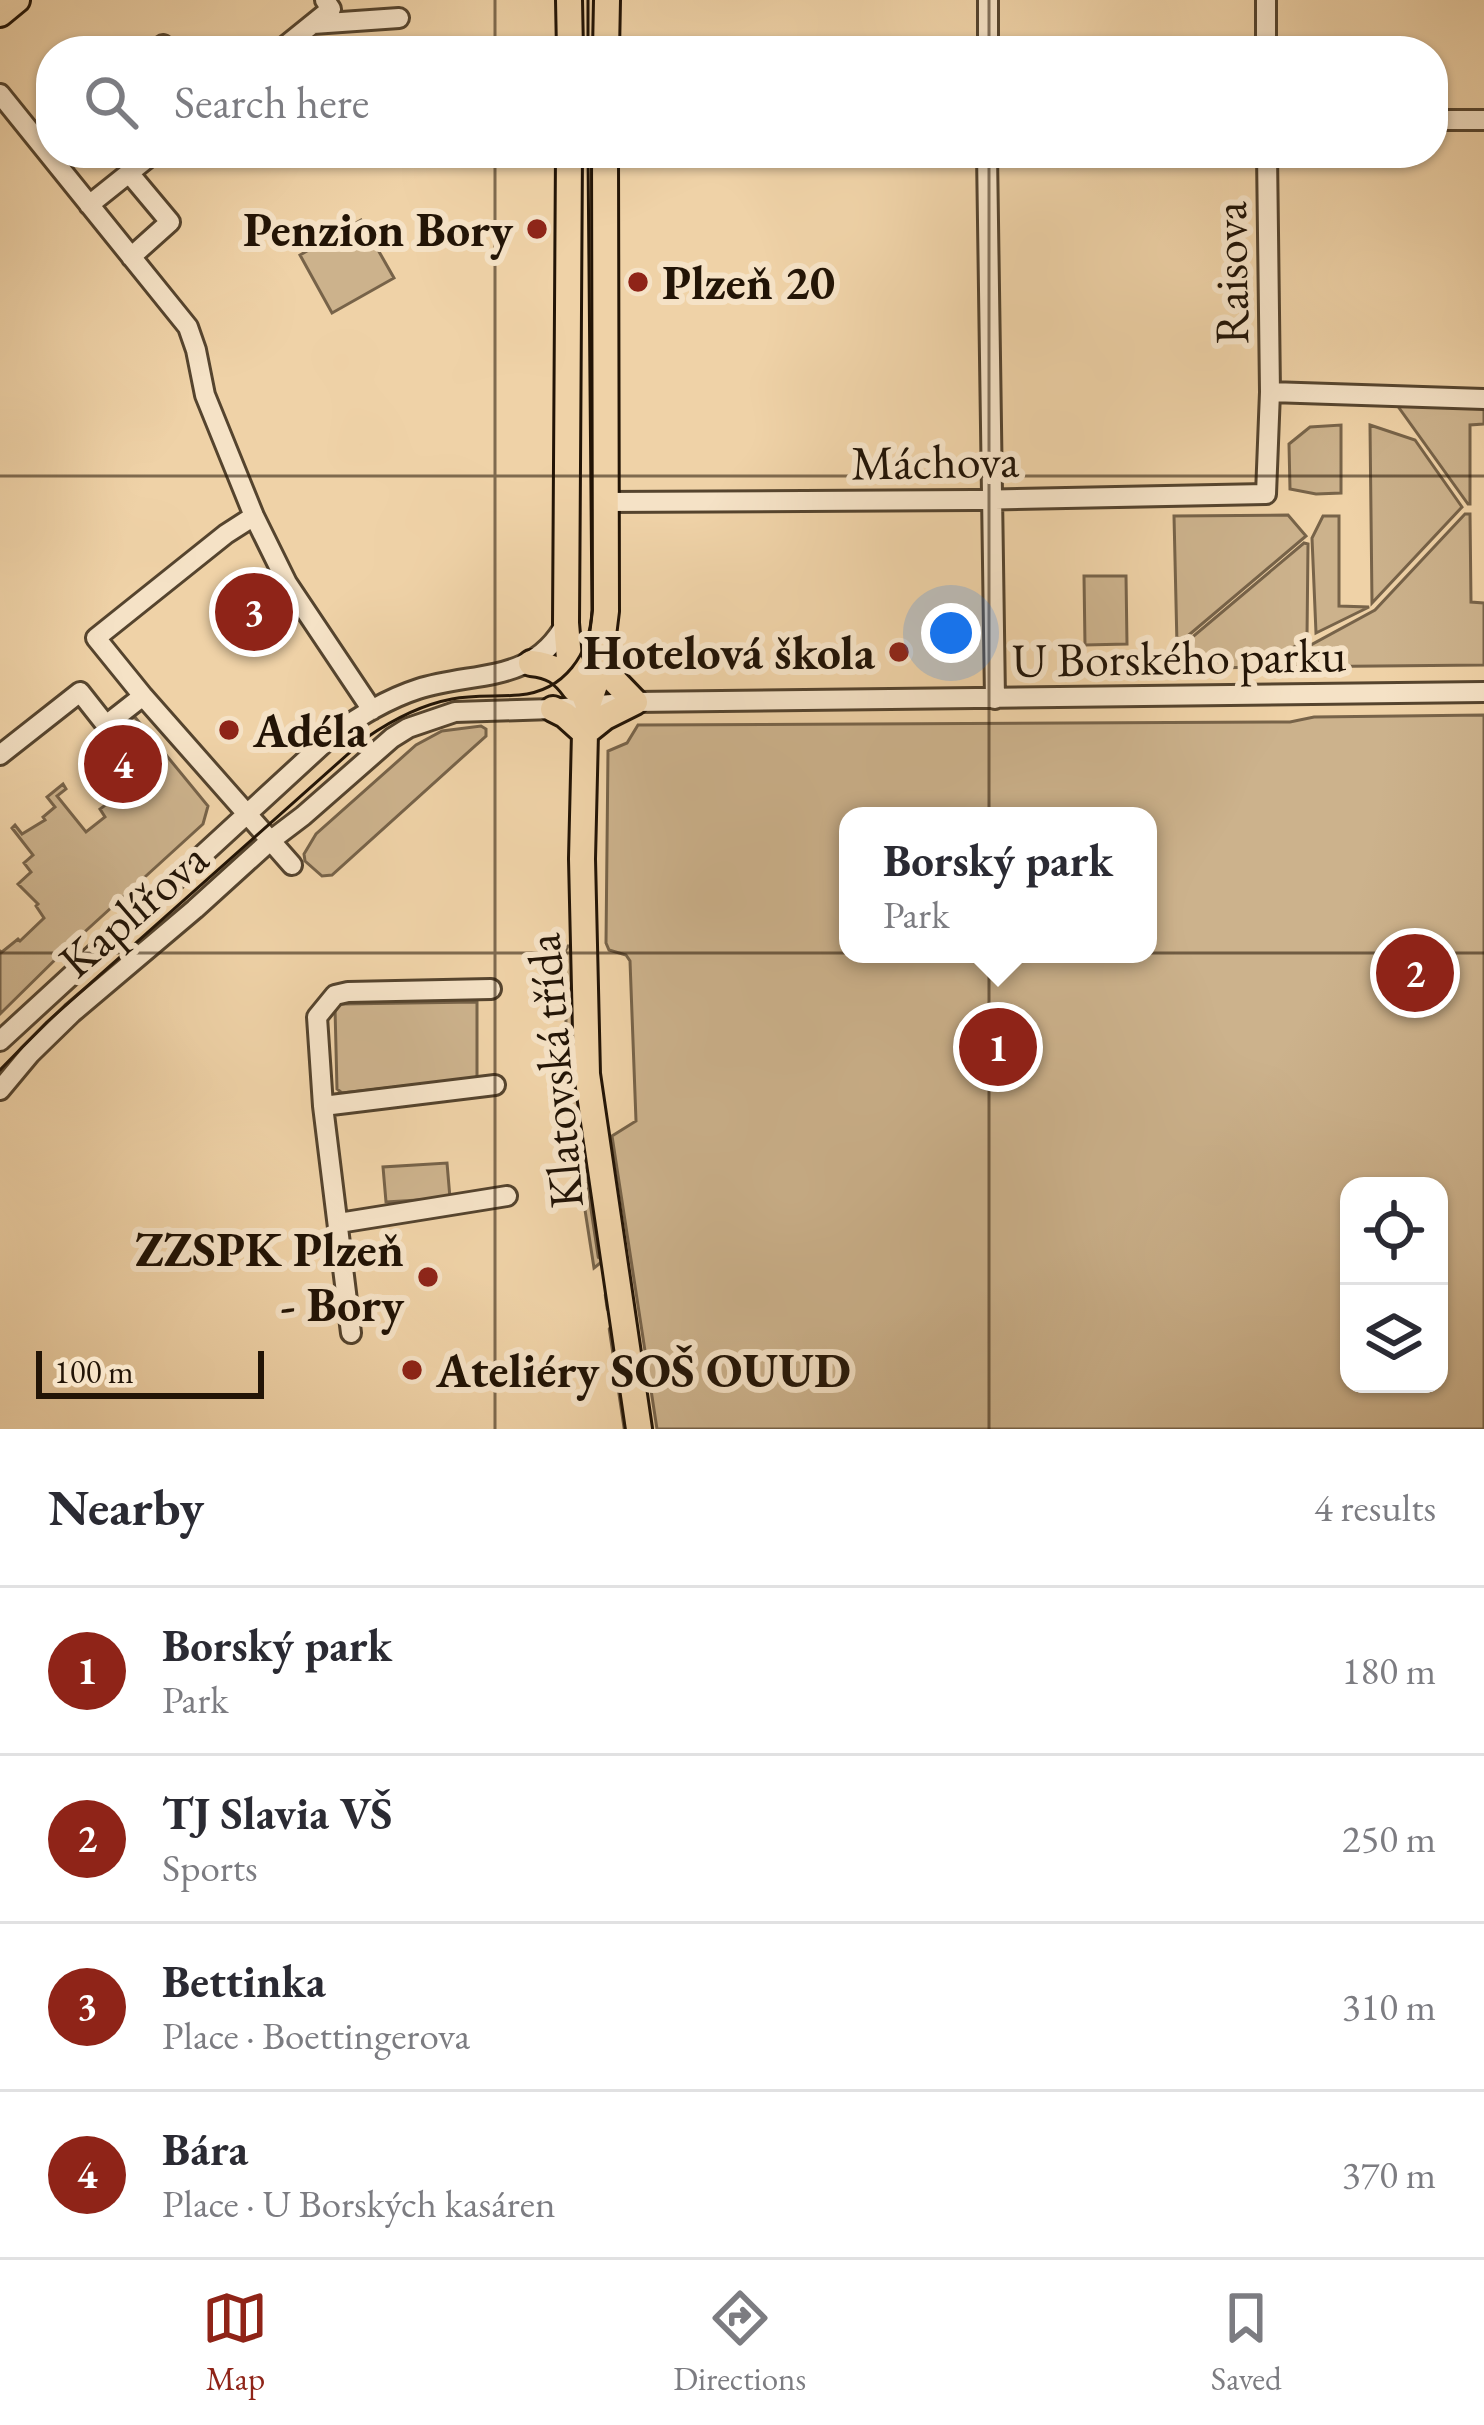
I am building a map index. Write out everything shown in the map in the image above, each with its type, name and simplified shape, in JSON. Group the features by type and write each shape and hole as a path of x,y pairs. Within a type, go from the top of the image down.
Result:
{"main road":[{"path":"0,14 17,0"},
{"path":"569,0 570,36"},
{"path":"606,36 607,0"},
{"name":"Klatovská třída","path":"568,168 566,623 569,658 588,705"},
{"name":"Klatovská třída","path":"605,168 606,610 585,733 586,1074 639,1429"},
{"path":"553,709 585,733 635,702 608,674 601,647"},
{"path":"531,663 545,664 565,676 588,705"}],"street":[{"path":"298,36 331,9 325,0"},
{"path":"988,0 988,36"},
{"path":"1265,0 1266,36"},
{"path":"313,24 399,18"},
{"path":"0,94 36,127"},
{"path":"1448,120 1484,120"},
{"path":"66,168 89,205 188,328 205,395 254,516 287,583 372,710"},
{"path":"89,205 135,168"},
{"path":"987,168 995,699"},
{"name":"Raisova","path":"1266,494 1270,392 1267,168"},
{"path":"129,173 170,222 131,256"},
{"name":"Raisova","path":"1270,392 1484,399"},
{"name":"Máchova","path":"605,502 1266,494"},
{"path":"245,814 96,638 254,516"},
{"path":"531,663 552,646 566,623"},
{"name":"Kaplířova","path":"0,1041 318,747 372,710 415,690 531,663"},
{"path":"0,755 80,692 106,725 142,695"},
{"name":"U Borského parku","path":"588,705 1484,692"},
{"name":"Kaplířova","path":"0,1090 72,1013 392,738 455,712 588,705"},
{"name":"Kaplířova","path":"245,814 292,865"},
{"name":"Klatovská třída","path":"352,1333 323,1106 317,1016 335,995 348,992 491,989"},
{"name":"Klatovská třída","path":"323,1106 495,1085"},
{"name":"Klatovská třída","path":"338,1223 507,1196"}],"shaded area":[{"path":"361,220 394,278 332,313 300,255"},
{"path":"1397,405 1484,405 1484,424 1470,425 1470,504 1468,504"},
{"path":"1341,425 1341,493 1290,489 1289,444 1310,427"},
{"path":"1370,425 1415,440 1462,507 1372,603"},
{"path":"1470,514 1471,602 1484,603 1484,665 1274,667 1375,610"},
{"path":"1288,515 1306,536 1177,645 1174,516"},
{"path":"1323,516 1339,516 1339,606 1369,607 1316,633 1312,538"},
{"path":"1308,544 1307,638 1303,642 1257,667 1143,670 1183,645"},
{"path":"1084,576 1126,576 1127,644 1085,645"},
{"path":"1484,715 1484,1429 657,1429 612,1136 636,1121 630,961 609,950 606,943 608,751 627,743 638,725 1290,722 1314,717"},
{"path":"134,716 208,806 203,824 0,1014 0,951 20,941 44,918 38,904 18,884 31,872 24,863 33,855 12,828 15,825 22,834 45,820 55,807 47,797 63,784 66,789 57,796 86,832 105,817 100,809 158,764 132,731 123,737 117,730"},
{"path":"481,726 486,736 332,875 322,876 305,861 316,834 416,745 442,731"},
{"path":"568,946 575,946 604,1260 594,1268 567,1094"},
{"path":"477,1002 477,1078 342,1093 337,1089 335,1008 341,1004"},
{"path":"447,1163 450,1198 386,1202 383,1167"}],"waterway":[{"path":"579,1125 599,1257"},
{"path":"606,1295 608,1309"},
{"path":"610,1329 625,1429"}],"tram line":[{"path":"588,0 588,36"},
{"path":"0,1070 47,1022 366,738 407,714 440,702 535,692 562,678 580,655 592,610 588,168"}],"place":[{"name":"Penzion Bory","path":"537,229"},
{"name":"Plzeň 20","path":"638,282"},
{"name":"Bettinka","path":"254,612"},
{"name":"Hotelová škola","path":"899,652"},
{"name":"Adéla","path":"229,730"},
{"name":"Bára","path":"123,764"},
{"name":"TJ Slavia VŠ","path":"1415,973"},
{"name":"Borský park","path":"998,1047"},
{"name":"ZZSPK Plzeň - Bory","path":"428,1277"},
{"name":"Ateliéry SOŠ OUUD","path":"412,1370"}]}
